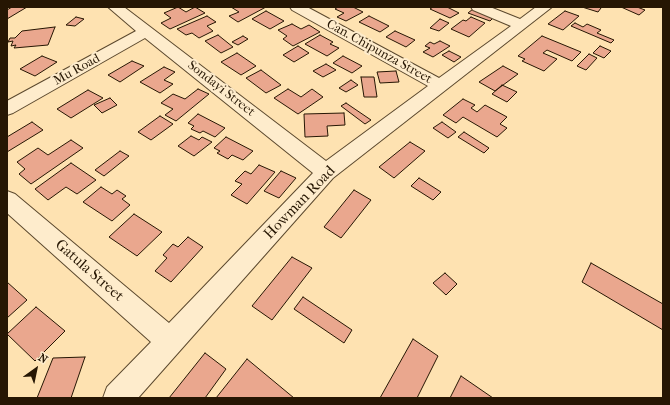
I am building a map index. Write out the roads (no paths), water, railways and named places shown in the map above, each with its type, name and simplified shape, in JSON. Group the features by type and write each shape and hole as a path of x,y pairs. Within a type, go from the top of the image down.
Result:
{"street":[{"name":"Sondayi Street","path":"115,7 326,172"},
{"name":"Can. Chipunza Street","path":"297,7 441,86"},
{"path":"478,7 522,25"},
{"name":"Howman Road","path":"118,398 326,172 545,7"},
{"name":"Mu Road","path":"7,108 147,31"},
{"name":"Gatula Street","path":"7,200 170,341"}]}
